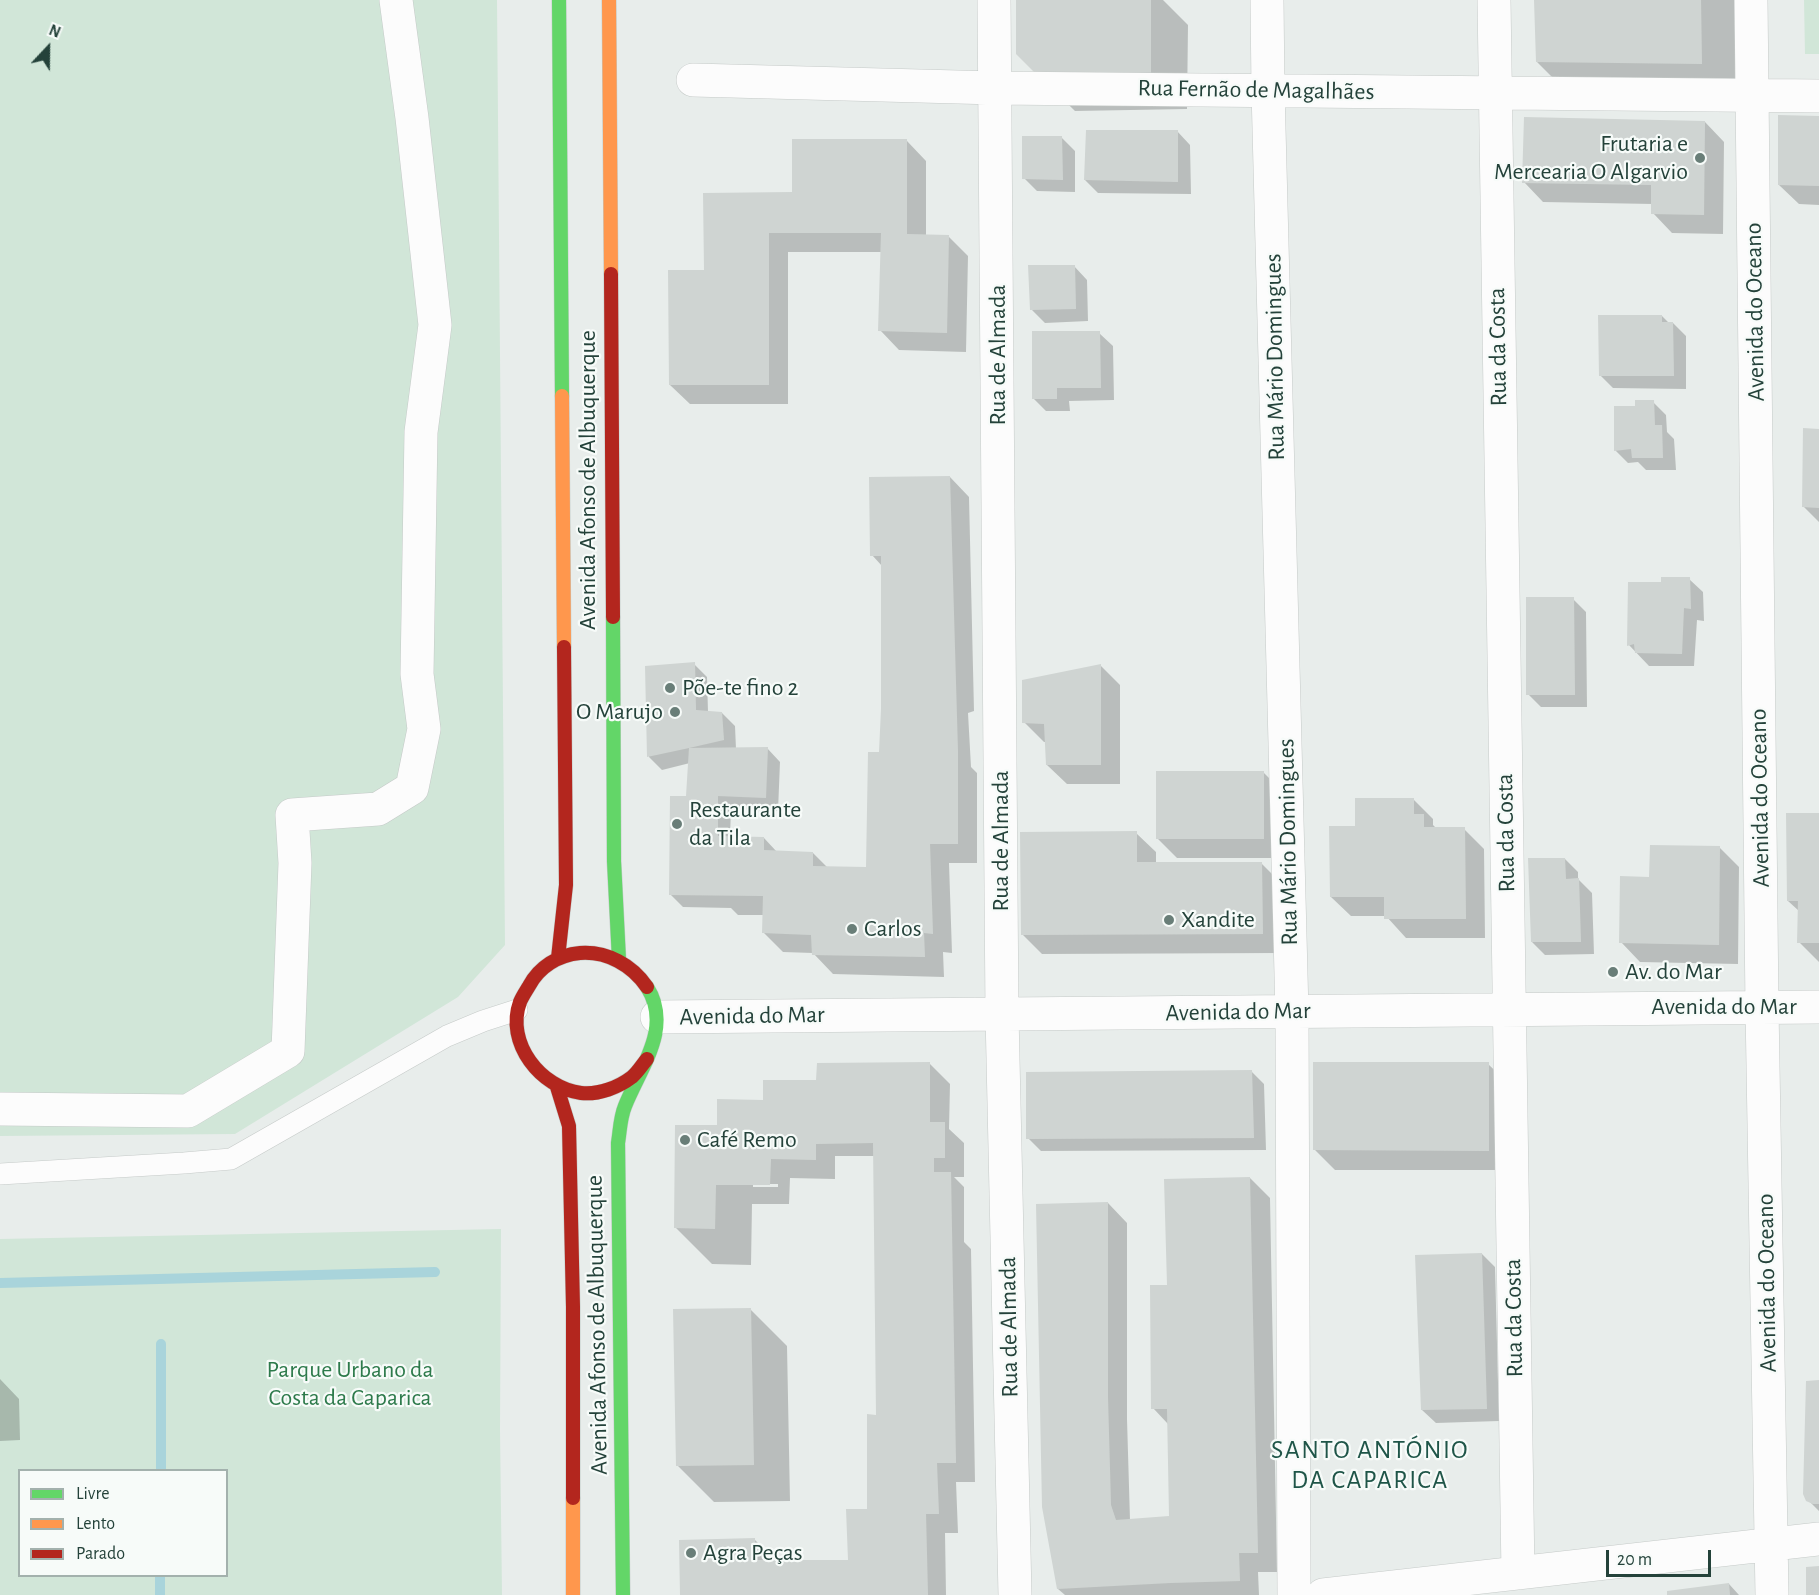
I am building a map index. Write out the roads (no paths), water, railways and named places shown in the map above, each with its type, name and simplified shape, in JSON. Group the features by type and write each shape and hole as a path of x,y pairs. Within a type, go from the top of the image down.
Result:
{"main road":[{"name":"Avenida Afonso de Albuquerque","path":"558,958 566,885 559,0"},
{"name":"Avenida Afonso de Albuquerque","path":"609,0 614,861 619,960"},
{"name":"Avenida Afonso de Albuquerque","path":"623,1595 618,1151 621,1118 625,1104 647,1059 656,1040 657,1017 651,994 638,974 619,960 599,953 578,952 558,958 538,971 524,989 517,1010 517,1033 524,1055 538,1074 557,1086 576,1092 595,1092 614,1088 633,1076 647,1059"},
{"name":"Avenida Afonso de Albuquerque","path":"557,1086 569,1134 573,1307 573,1595"}],"street":[{"path":"0,1109 188,1111 288,1051 295,863 292,815 378,809 412,788 424,729 417,674 421,432 435,325 412,118 396,0"},
{"name":"Rua de Almada","path":"994,0 1002,1014 1015,1595"},
{"name":"Rua Mário Domingues","path":"1268,0 1268,90 1292,1012 1294,1595"},
{"name":"Rua da Costa","path":"1494,0 1518,1573"},
{"name":"Avenida do Oceano","path":"1751,0 1762,1007 1772,1595"},
{"name":"Rua Fernão de Magalhães","path":"693,80 996,88 1819,96"},
{"name":"Avenida do Mar","path":"657,1017 1819,1007"},
{"path":"1323,1595 1420,1590 1518,1573 1819,1539"}],"lane":[{"path":"0,1174 231,1159 447,1036 517,1010"}],"waterway":[{"path":"0,1283 435,1272"},
{"path":"161,1344 161,1469"},
{"path":"160,1577 160,1595"}],"place":[{"name":"Frutaria e Mercearia O Algarvio","path":"1700,158"},
{"name":"Põe-te fino 2","path":"670,688"},
{"name":"O Marujo","path":"675,712"},
{"name":"Restaurante da Tila","path":"677,824"},
{"name":"Xandite","path":"1169,920"},
{"name":"Carlos","path":"852,929"},
{"name":"Av. do Mar","path":"1613,972"},
{"name":"Café Remo","path":"685,1140"},
{"name":"Agra Peças","path":"691,1553"}],"district":[{"name":"SANTO ANTÓNIO DA CAPARICA","path":"1370,1465"}],"park label":[{"name":"Parque Urbano da Costa da Caparica","path":"350,1384"}]}
